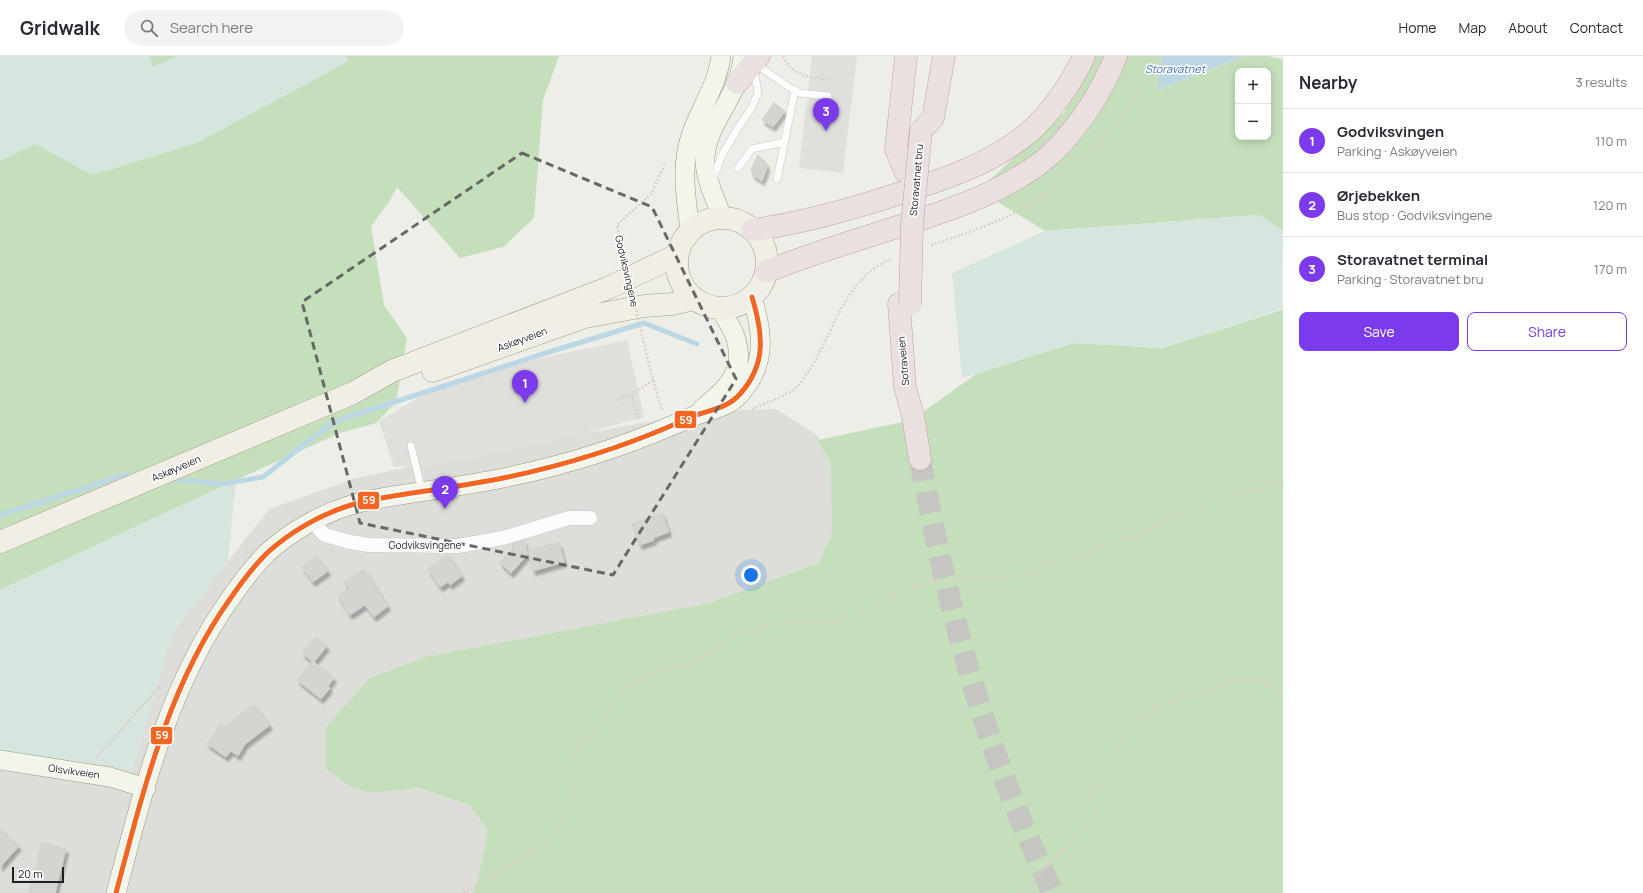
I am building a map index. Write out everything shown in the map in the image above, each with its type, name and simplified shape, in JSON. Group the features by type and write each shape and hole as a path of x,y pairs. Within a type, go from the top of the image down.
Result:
{"highway":[{"path":"905,171 896,149 906,56"},
{"name":"Storavatnet bru","path":"905,305 905,171 919,56"},
{"name":"Storavatnet bru","path":"905,305 921,131 933,56"},
{"path":"921,131 933,118 944,56"},
{"path":"753,230 828,215 872,202 957,174 987,160 1027,134 1046,115 1077,71 1084,56"},
{"path":"766,272 811,255 972,201 1003,186 1030,170 1050,154 1076,127 1092,104 1107,78 1116,56"},
{"path":"726,71 752,60"},
{"name":"Sotraveien","path":"905,305 916,389 913,416 920,460"}],"main road":[{"path":"722,217 706,173 705,155 710,134 732,96 726,71"},
{"path":"690,230 685,186 687,150 695,125 715,83 726,71"},
{"path":"722,217 744,223 753,230 765,249 767,261 766,272 761,286 752,297 738,306 721,309 711,308 694,299 687,292 678,275 676,265 680,246 690,230 705,221 722,217"},
{"name":"Askøyveien","path":"0,542 353,394 392,371 608,288 677,255"},
{"path":"116,893 146,788 173,705 190,666 216,619 242,582 267,554 296,531 349,505 422,491 508,478 573,461 622,446 692,417 713,411 730,402 740,394 755,373 761,347 761,334 752,297"},
{"name":"Askøyveien","path":"353,394 396,384 585,317 644,306 672,304 694,299"},
{"path":"692,417 713,400 733,379 738,367 739,353 735,336 721,309"},
{"name":"Olsvikveien","path":"0,760 110,777 146,788"}],"street":[{"name":"Godviksvingene","path":"312,522 325,535 350,542 369,545 458,546 503,538 569,518 590,518"}],"lane":[{"path":"752,60 787,86 795,90 807,94 828,96"},
{"path":"710,185 721,157 752,107 758,92 752,60"},
{"path":"777,179 795,90"},
{"path":"738,168 752,150 784,142"},
{"path":"411,446 422,491"}],"path":[{"path":"782,56 792,70 804,76 830,80"},
{"name":"Godviksvingene","path":"657,416 663,414 653,380 617,225 651,194 669,155"},
{"path":"931,245 973,231"},
{"path":"751,409 773,400 798,386 816,360 852,290 869,271 882,263"},
{"path":"616,401 623,397 632,395 653,380"},
{"path":"632,395 640,422 645,420"},
{"path":"464,893 548,843 570,807 573,795 570,758 598,728 618,696 630,685 653,673 695,662 709,654 726,641 745,632 769,625 810,621 833,622 854,617 903,591 926,582 982,576 1014,577 1127,538 1199,509 1229,494 1252,491 1283,482"},
{"path":"1022,893 1074,838 1083,830 1093,826 1098,820 1092,796 1096,789 1105,786 1110,777 1117,746 1136,724 1165,703 1190,697 1212,687 1234,680 1258,680 1274,688 1283,697"},
{"path":"83,773 164,683"}],"highlighted area":[{"path":"522,153 652,207 736,379 613,575 360,523 302,302"}],"shaded area":[{"path":"0,56 150,56 153,67 178,56 346,56 349,61 197,143 92,175 35,144 0,161"},
{"path":"812,56 857,56 843,173 799,168"},
{"path":"1259,215 1283,231 1282,309 1163,348 1074,343 962,378 952,273 1045,231"},
{"path":"627,340 644,417 563,439 439,465 394,467 379,421 433,389 481,371"},
{"path":"776,409 817,435 830,461 832,532 819,563 709,603 425,657 372,793 420,788 469,805 487,829 484,852 474,893 0,893 0,757 132,772 172,633 269,509 353,479 482,451 712,411"},
{"path":"236,480 228,561 172,633 132,772 0,757 0,590"}],"green space":[{"path":"0,56 559,56 543,100 534,218 503,247 460,258 397,187 389,202 371,226 384,305 407,338 396,402 376,423 340,433 0,590"},
{"path":"1074,56 1162,56 1158,90 1244,56 1270,56 1283,60 1283,231 1259,215 1045,231 978,190 1065,112"},
{"path":"1283,304 1283,893 474,893 484,852 487,829 469,805 420,788 372,793 350,787 326,769 326,727 369,679 425,657 709,603 819,563 832,532 830,461 818,440 912,420 976,374 1074,343 1163,348 1282,310"}],"water":[{"name":"Storavatnet","path":"1162,56 1244,56 1157,90"}],"building":[{"path":"774,103 785,111 773,127 762,120"},
{"path":"758,155 766,163 767,168 762,181 753,175 751,170"},
{"path":"662,513 669,532 640,545 632,524"},
{"path":"524,540 528,554 511,573 500,563 513,549 512,544"},
{"path":"559,543 564,562 533,571 528,550"},
{"path":"448,555 462,576 450,585 448,582 440,587 428,569"},
{"path":"317,556 328,571 313,582 302,567"},
{"path":"364,569 388,606 374,617 365,605 350,615 338,596 349,589 344,582"},
{"path":"316,637 327,646 314,662 334,678 328,686 330,688 321,699 297,680 312,661 302,653"},
{"path":"254,705 270,725 245,744 238,756 231,751 226,757 207,744 221,723 226,726"},
{"path":"0,829 19,846 0,867"},
{"path":"42,843 66,849 55,893 29,893"}],"waterway":[{"path":"169,479 223,484 263,477 333,422 644,323 697,344"},
{"path":"0,515 125,475 135,476"}],"tunnel":[{"path":"920,459 950,598 964,654 980,708 1008,788 1053,893"}],"transit line":[{"name":"59","path":"116,893 136,817 160,741 190,667 208,632 230,599 247,575 267,553 285,538 305,525 326,514 348,506 384,498 496,480 550,467 633,441 729,403 735,399 749,383 759,360 759,323 752,297"}],"place":[{"name":"Storavatnet terminal","path":"826,131"},
{"name":"Godviksvingen","path":"525,403"},
{"name":"Ørjebekken","path":"445,509"}]}
